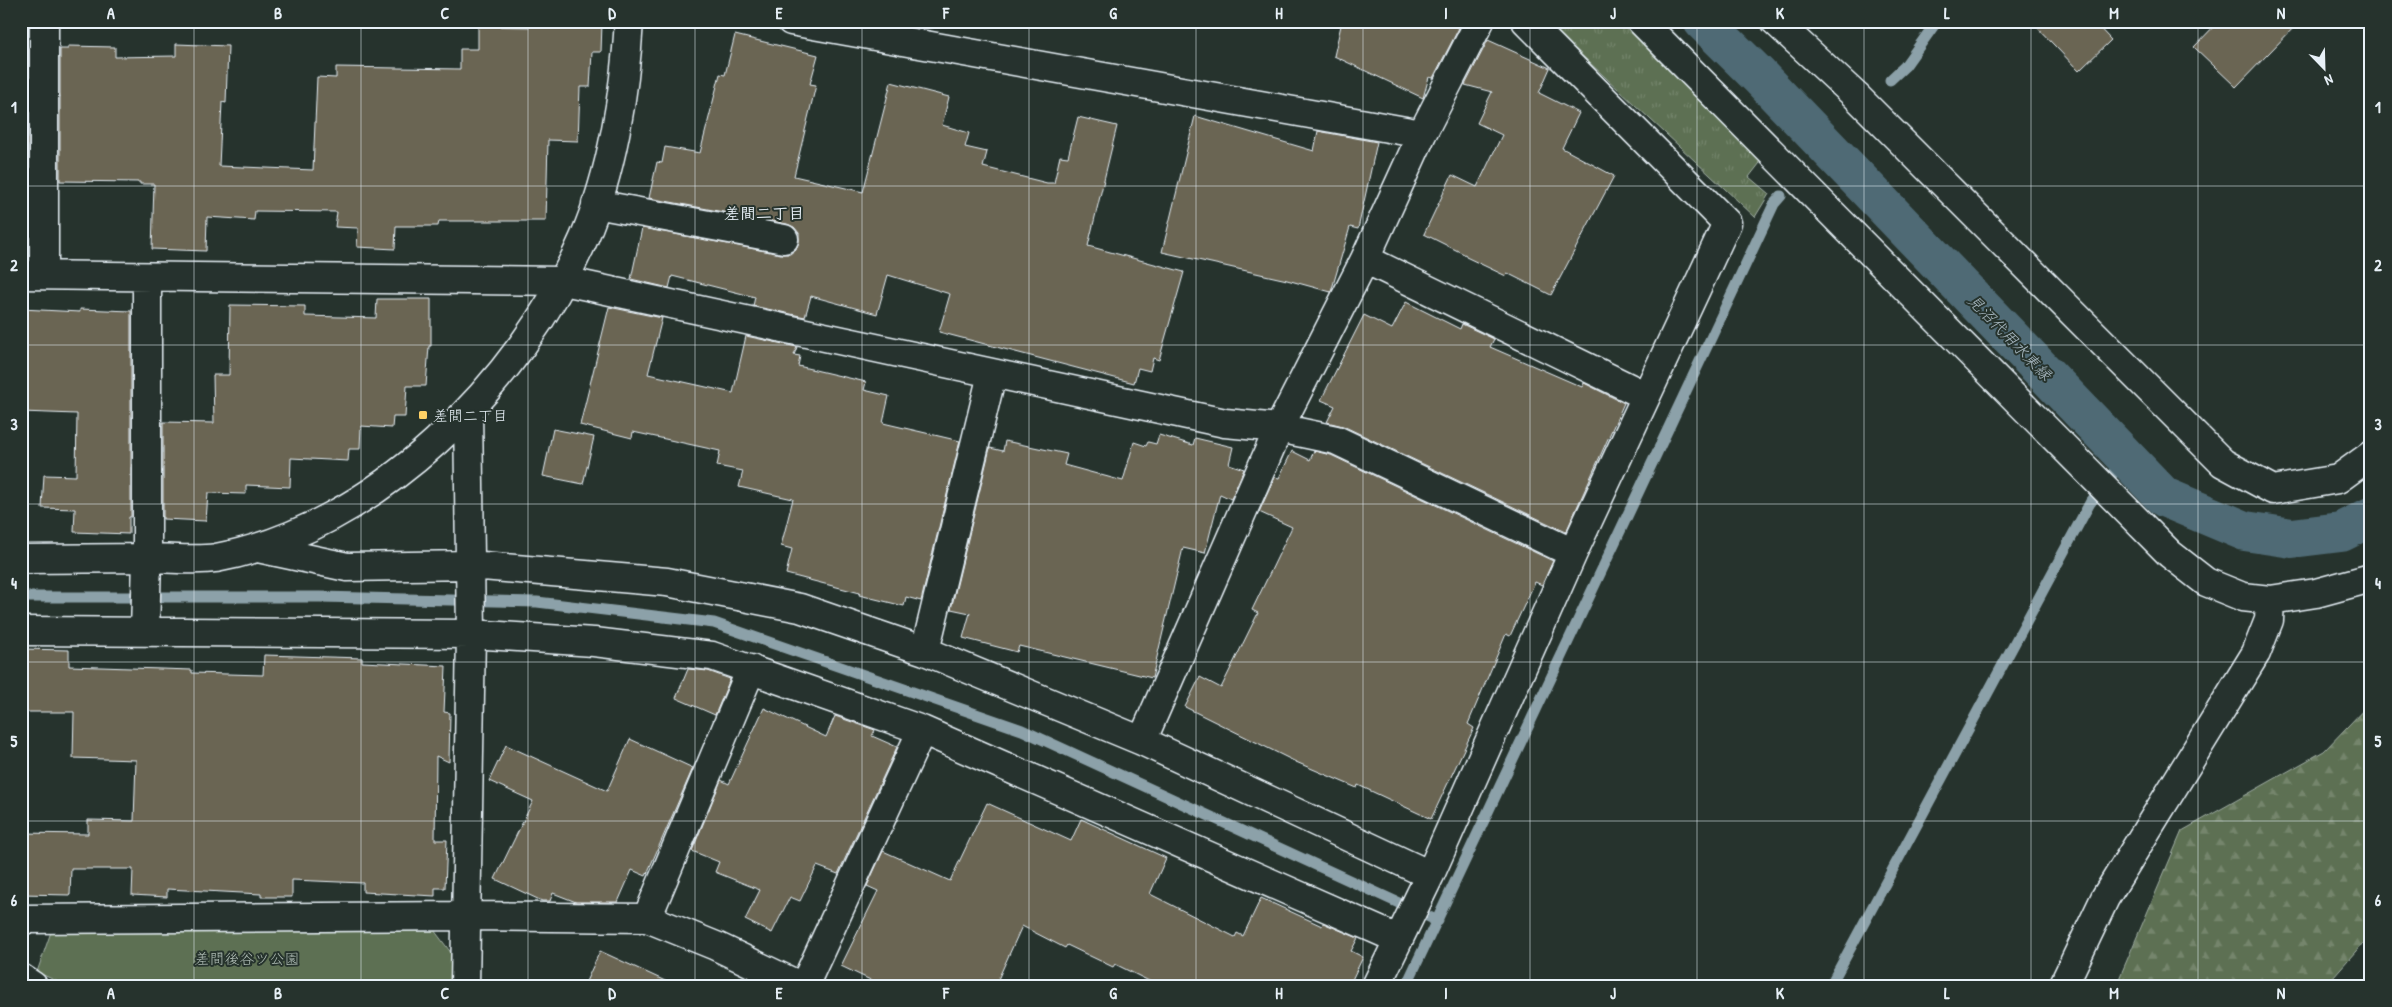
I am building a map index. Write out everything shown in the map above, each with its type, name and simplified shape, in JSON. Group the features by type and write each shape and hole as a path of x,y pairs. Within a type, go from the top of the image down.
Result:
{"street":[{"path":"44,21 32,275 564,281 1225,423 1278,428 1336,440 1573,554"},
{"path":"21,559 214,558 258,548 300,532 368,496 419,458 468,410 524,343 564,281 596,204 614,138 626,71 629,21"},
{"path":"791,21 1422,134"},
{"path":"1142,741 1278,428 1366,259 1422,134 1480,21"},
{"path":"1376,986 1430,875 1573,554 1727,223 1526,21"},
{"path":"1641,21 2170,554 2206,582 2243,597 2270,600 2316,593 2371,578"},
{"path":"1775,21 1856,96 2223,463 2273,490 2338,479 2371,455"},
{"path":"596,204 784,239"},
{"path":"1366,259 1646,396"},
{"path":"145,632 147,558 147,277"},
{"path":"925,651 992,374"},
{"path":"465,986 471,634 468,410"},
{"path":"258,548 347,567 471,565 667,582 800,608 925,651 1142,741 1430,875"},
{"path":"2063,986 2105,898 2256,653 2269,620 2270,600"},
{"path":"21,632 471,634 594,642 702,654 751,669 922,730 1398,939"},
{"path":"647,918 751,669"},
{"path":"21,919 467,916 647,918 716,946 802,986 922,730"},
{"path":"21,978 33,986"}],"green space":[{"path":"1545,21 1625,21 1763,159 1749,177 1769,194 1755,217"},
{"path":"2371,702 2371,934 2325,986 2116,986 2182,831 2324,751"},
{"name":"差間後谷ツ公園","path":"434,930 458,962 458,986 67,986 37,972 51,932"}],"building":[{"path":"530,21 591,21 591,23 602,23 601,52 592,52 590,87 580,87 578,141 548,140 546,221 439,221 438,226 396,226 395,249 357,247 358,228 335,227 337,212 255,211 254,220 207,217 206,251 152,249 154,184 140,184 140,182 60,181 60,49 68,49 68,46 115,47 115,57 176,56 176,44 228,46 226,103 222,102 219,166 313,170 317,77 336,78 336,67 460,69 460,49 478,49 478,26 530,27"},
{"path":"1342,21 1445,21 1459,28 1433,78 1429,77 1423,98 1334,56"},
{"path":"2031,21 2093,21 2111,40 2079,71"},
{"path":"2219,21 2300,21 2236,87 2194,47"},
{"path":"735,35 818,55 810,84 816,85 794,176 863,192 891,82 949,97 942,125 969,133 965,147 987,152 983,167 1047,183 1054,183 1060,156 1068,157 1078,117 1117,126 1088,246 1184,272 1159,360 1153,358 1150,371 1138,368 1134,383 939,332 950,294 888,275 877,314 811,296 805,317 753,306 755,297 672,276 669,288 631,279 642,228 781,254 790,254 796,249 799,242 799,233 794,227 787,224 649,198 657,162 662,163 665,147 700,153 720,74 725,75"},
{"path":"1488,40 1550,68 1539,93 1579,113 1562,148 1614,176 1551,295 1507,273 1506,276 1466,257 1466,255 1424,234 1452,175 1477,187 1502,135 1477,123 1492,92 1465,85"},
{"path":"21,47 28,47 28,181 21,181"},
{"path":"1195,116 1314,151 1318,131 1377,142 1358,229 1350,227 1331,292 1287,280 1162,252"},
{"path":"377,299 431,299 431,346 429,346 426,386 407,386 405,417 393,417 392,428 361,426 360,449 349,449 348,461 291,458 290,487 246,485 246,494 208,493 206,521 163,519 163,422 214,423 213,375 229,375 230,305 305,306 305,316 376,318"},
{"path":"1406,302 1460,329 1462,324 1494,339 1490,347 1582,387 1584,383 1624,403 1566,532 1343,426 1327,422 1335,406 1321,400 1364,315 1392,329"},
{"path":"609,307 662,318 648,374 733,393 746,336 797,347 794,355 800,356 798,366 866,382 864,390 889,396 883,423 960,441 921,601 906,597 904,606 786,574 792,549 781,546 793,499 739,487 743,471 717,466 720,451 633,432 632,438 580,425"},
{"path":"21,309 80,312 80,309 131,311 131,517 129,517 129,534 74,532 75,509 42,508 44,475 76,476 77,414 21,412"},
{"path":"553,429 594,437 583,484 543,476"},
{"path":"1159,435 1193,445 1195,438 1233,447 1229,464 1244,469 1231,499 1220,494 1205,553 1183,548 1152,678 1019,646 1017,652 963,638 970,613 951,609 990,448 1003,451 1005,441 1067,454 1064,465 1123,481 1134,442 1146,446 1148,442 1156,444"},
{"path":"1292,451 1310,460 1314,451 1331,455 1553,561 1542,585 1535,582 1510,636 1506,634 1468,724 1474,728 1431,819 1358,785 1357,788 1296,762 1185,707 1200,677 1221,688 1258,613 1252,610 1292,527 1259,512 1275,477 1279,478"},
{"path":"21,649 69,650 69,666 192,670 192,673 263,675 264,655 362,658 362,662 446,666 444,712 450,713 449,762 436,756 435,840 447,840 445,888 435,888 435,896 363,892 363,883 292,880 292,897 261,897 261,894 167,889 167,897 132,895 133,869 71,869 70,895 21,894 21,833 88,834 88,820 134,821 136,760 73,758 74,712 21,712"},
{"path":"688,669 708,671 730,679 715,715 676,698"},
{"path":"764,708 826,737 835,716 875,730 872,736 897,747 838,874 817,866 800,901 790,897 772,933 745,920 760,890 715,872 719,862 692,851 721,780 729,784"},
{"path":"630,739 693,768 646,876 632,870 618,902 576,902 553,893 550,901 542,901 495,879 533,801 489,781 506,745 607,791"},
{"path":"987,803 1071,841 1081,819 1166,858 1150,894 1235,937 1237,933 1243,936 1261,898 1322,926 1323,923 1358,938 1351,951 1363,957 1349,986 1159,986 1115,964 1113,967 1067,945 1065,948 1022,926 995,986 883,986 841,966 878,891 867,886 883,851 950,881"},
{"path":"600,951 676,986 584,986"}],"waterway":[{"name":"見沼代用水東縁","path":"1703,21 1759,76 2164,497 2245,531 2292,538 2341,532 2371,517"},
{"path":"1890,80 1905,66 1937,21"},
{"path":"1406,986 1774,204 1781,196"},
{"path":"1830,986 2090,503 2125,458"},
{"path":"21,597 320,597 537,602 714,623 1022,730 1438,921"}],"place":[{"name":"差間二丁目","path":"423,415"}],"district":[{"name":"差間二丁目","path":"764,213"}]}
